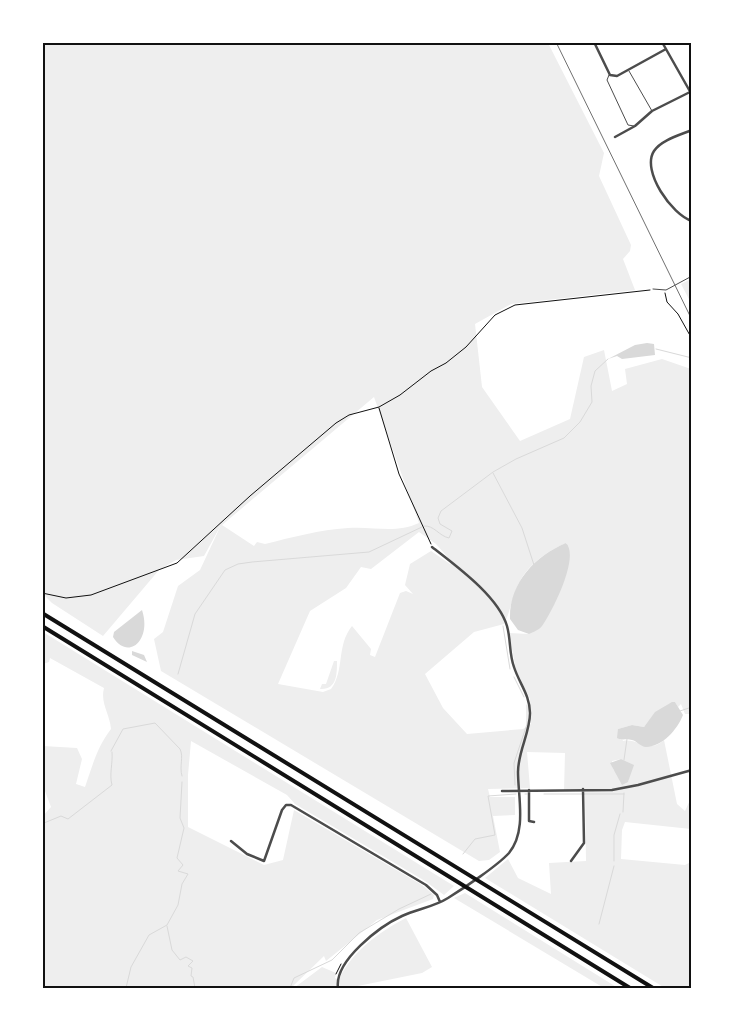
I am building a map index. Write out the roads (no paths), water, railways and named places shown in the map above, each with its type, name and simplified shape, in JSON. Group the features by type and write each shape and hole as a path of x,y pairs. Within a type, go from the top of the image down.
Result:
{"highway":[{"path":"42,613 653,988"},
{"path":"42,626 630,988"}],"street":[{"path":"594,42 610,75 617,76 666,49"},
{"path":"615,137 635,126 652,111 691,93 662,42"},
{"path":"692,130 657,148 652,156 651,165 653,174 669,204 678,214 692,221"},
{"path":"338,988 338,977 343,966 375,932 403,915 440,902 485,872 508,854 515,842 520,822 518,761 530,726 530,711 526,691 512,660 507,626 493,602 456,566 432,547"},
{"path":"502,791 626,788 692,770"},
{"path":"571,861 584,843 583,789"},
{"path":"529,790 529,822 534,822"},
{"path":"232,840 247,854 264,861 282,810 286,805 291,805 426,885 437,895 440,902"}],"lane":[{"path":"629,70 652,111"},
{"path":"610,75 607,80 628,125 635,126"},
{"path":"653,288 666,290 692,276"}],"waterway":[{"path":"656,349 692,358"},
{"path":"424,526 431,527 449,538 452,531 440,524 438,518 441,511 493,472 516,459 564,438 580,422 592,402 591,386 595,371 608,359"},
{"path":"493,473 522,528 534,565"},
{"path":"178,674 195,614 225,570 238,564 252,562 369,552 422,527"},
{"path":"503,626 510,669"},
{"path":"514,677 524,697"},
{"path":"515,785 514,763 527,724 527,705"},
{"path":"680,711 692,707"},
{"path":"111,751 123,729 155,723 180,749 182,755 182,776"},
{"path":"624,760 627,739"},
{"path":"42,826 44,823 61,816 68,819 112,785 112,752"},
{"path":"126,988 131,967 149,935 167,925 178,905 182,884 188,874 178,871 183,865 177,858 184,828 180,818 182,782"},
{"path":"623,812 624,793"},
{"path":"463,854 475,839 495,835 488,796 516,794"},
{"path":"544,794 624,794"},
{"path":"614,861 614,835 620,814"},
{"path":"599,924 614,866"},
{"path":"290,988 294,978 332,960 359,933 399,909 431,894"},
{"path":"167,926 172,950 180,960 186,957 193,961 188,966 192,968 191,976 193,977 195,988"}],"railway":[{"path":"556,42 692,320"}]}
